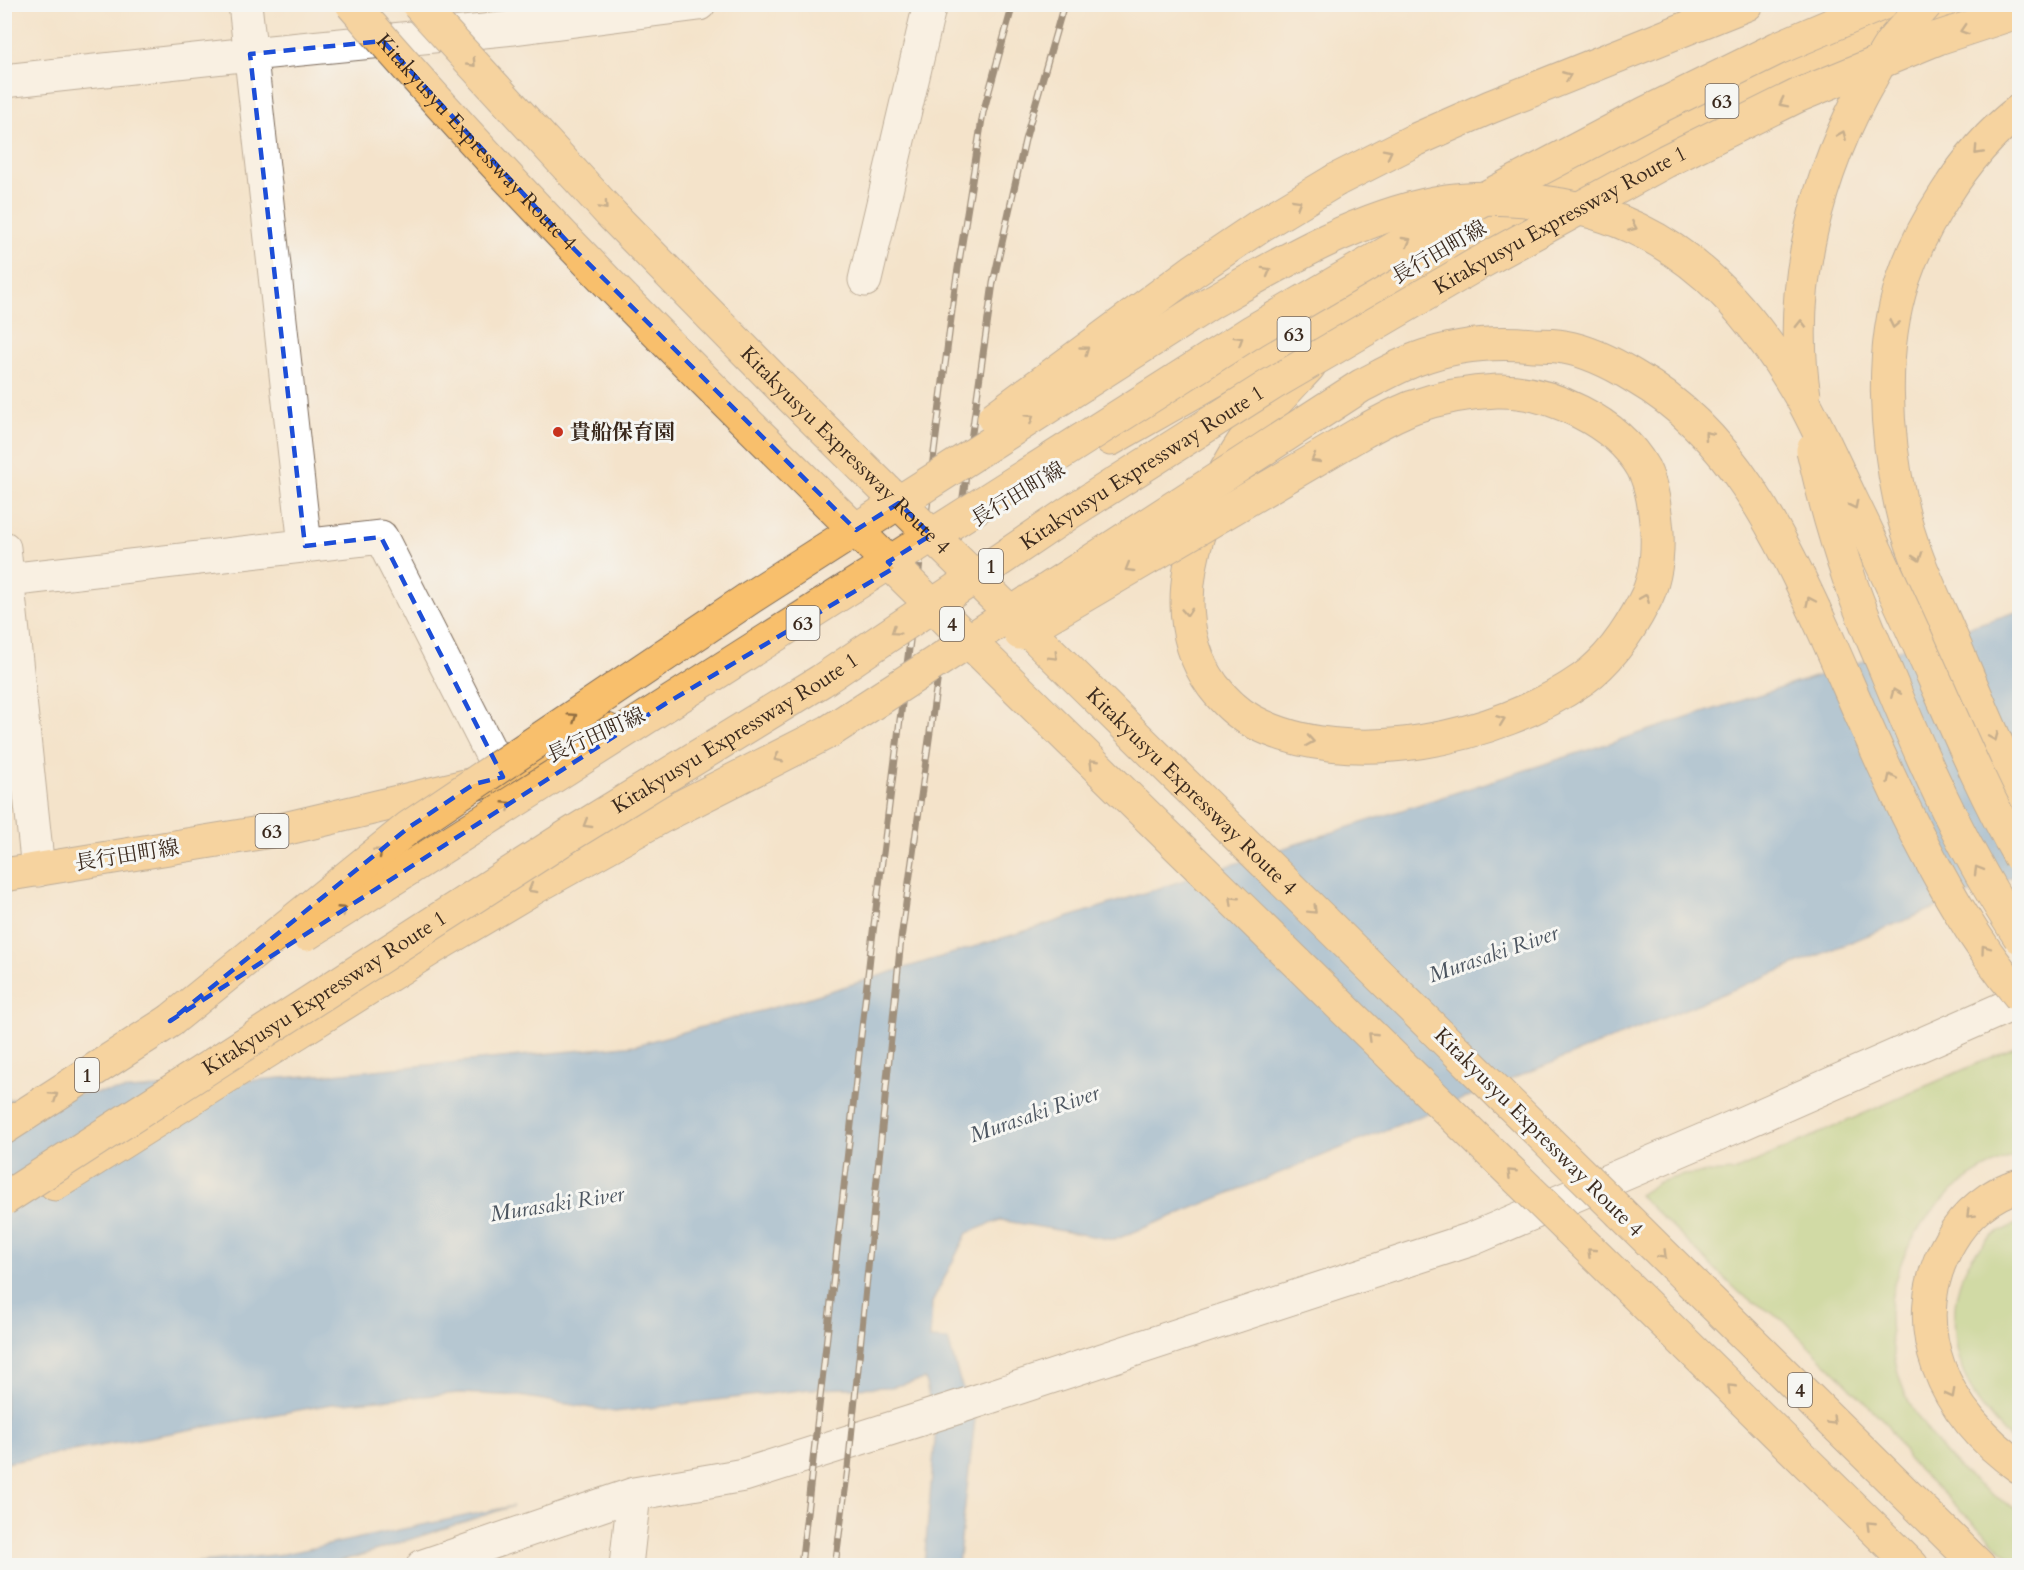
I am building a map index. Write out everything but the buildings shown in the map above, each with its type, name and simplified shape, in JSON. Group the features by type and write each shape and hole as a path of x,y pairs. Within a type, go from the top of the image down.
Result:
{"main road":[{"name":"Kitakyusyu Expressway Route 4","path":"352,4 404,65 575,250 760,436 1912,1566"},
{"name":"Kitakyusyu Expressway Route 4","path":"418,4 612,215 785,391 1979,1566"},
{"path":"751,597 1193,271 1336,180 1413,141 1490,107 1747,4"},
{"name":"1","path":"4,1128 1014,481 1253,331 1447,218 1644,114 1778,48 1881,4"},
{"path":"1926,4 1892,43 1852,112 1827,172 1810,236 1801,305 1800,370 1810,440 1824,500 1850,582 1941,798 1977,868 2019,938"},
{"name":"長行田町線","path":"4,875 284,829 503,777 676,700 1092,449 1497,219 1723,100 1887,28 1956,4"},
{"name":"Kitakyusyu Expressway Route 1","path":"4,1198 568,836 821,681 1069,513 1272,384 1473,266 1716,136 1830,82 1938,38 2019,11"},
{"path":"2019,110 1963,167 1928,222 1903,280 1890,340 1888,400 1892,452 1901,506 1919,562 2019,794"},
{"path":"170,1021 408,828 751,597 1210,303 1331,239 1387,216 1436,203 1487,198 1542,202 1594,211 1641,229 1679,253 1714,282 1744,314 1774,353 1805,405 1882,561 1977,776 2019,857"},
{"path":"4,1209 64,1180 434,947 537,886 659,818 960,668 1366,430 1413,407 1458,395 1499,391 1542,396 1578,411 1616,436 1643,469 1655,506 1658,553 1647,598 1623,640 1586,677 1545,703 1480,728 1428,740 1376,747 1333,744 1292,738 1250,720 1222,698 1202,670 1189,636 1186,595 1193,554 1210,502 1238,450 1281,396 1337,337 1408,280 1497,219"},
{"path":"830,731 1361,386 1416,359 1465,346 1516,343 1566,347 1616,365 1659,390 1702,428 1736,467 1764,511 1791,562 1905,810 1939,877 1978,940 2019,996"},
{"path":"2019,1185 1980,1204 1958,1226 1942,1254 1931,1287 1928,1319 1933,1349 1943,1380 1957,1406 2003,1456 2019,1467"}],"street":[{"path":"245,4 305,546"},
{"path":"4,81 250,54 519,16 699,4"},
{"path":"865,280 930,4"},
{"path":"38,870 6,564 305,546 381,537 503,777"},
{"path":"423,1566 634,1494 744,1475 1472,1239 1717,1135 2019,1001"},
{"path":"626,1566 634,1494"}],"highlighted area":[{"path":"383,41 575,250 856,530 899,503 931,535 888,562 894,568 665,704 170,1021 408,828 474,784 503,777 381,537 305,546 250,54"}],"green space":[{"path":"2019,1045 2019,1155 1994,1164 1971,1177 1950,1193 1931,1213 1915,1235 1903,1259 1894,1284 1890,1322 1892,1346 1898,1371 1905,1394 1915,1413 1945,1454 1956,1465 1978,1484 2019,1511 2019,1566 1907,1459 1884,1421 1782,1319 1741,1294 1639,1195 1659,1182 1684,1175 1734,1171"},
{"path":"2019,1223 2019,1450 1979,1404 1966,1379 1956,1339 1954,1318 1956,1298 1971,1260 1988,1239"}],"water":[{"name":"Murasaki River","path":"2019,611 2019,874 1114,1240 1000,1220 967,1233 932,1303 930,1339 948,1340 960,1381 975,1419 958,1565 924,1565 936,1429 925,1379 891,1387 809,1389 615,1412 520,1396 459,1393 332,1404 5,1463 4,1100 333,1074 636,1045 804,999 1048,924"},
{"path":"513,1506 356,1557 320,1565 170,1565 284,1554"}],"railway":[{"path":"801,1566 871,948 955,287 983,113 1013,4"},
{"path":"835,1566 848,1468 901,939 993,283 1025,140 1064,4"}],"place":[{"name":"貴船保育園","path":"558,432"}]}
